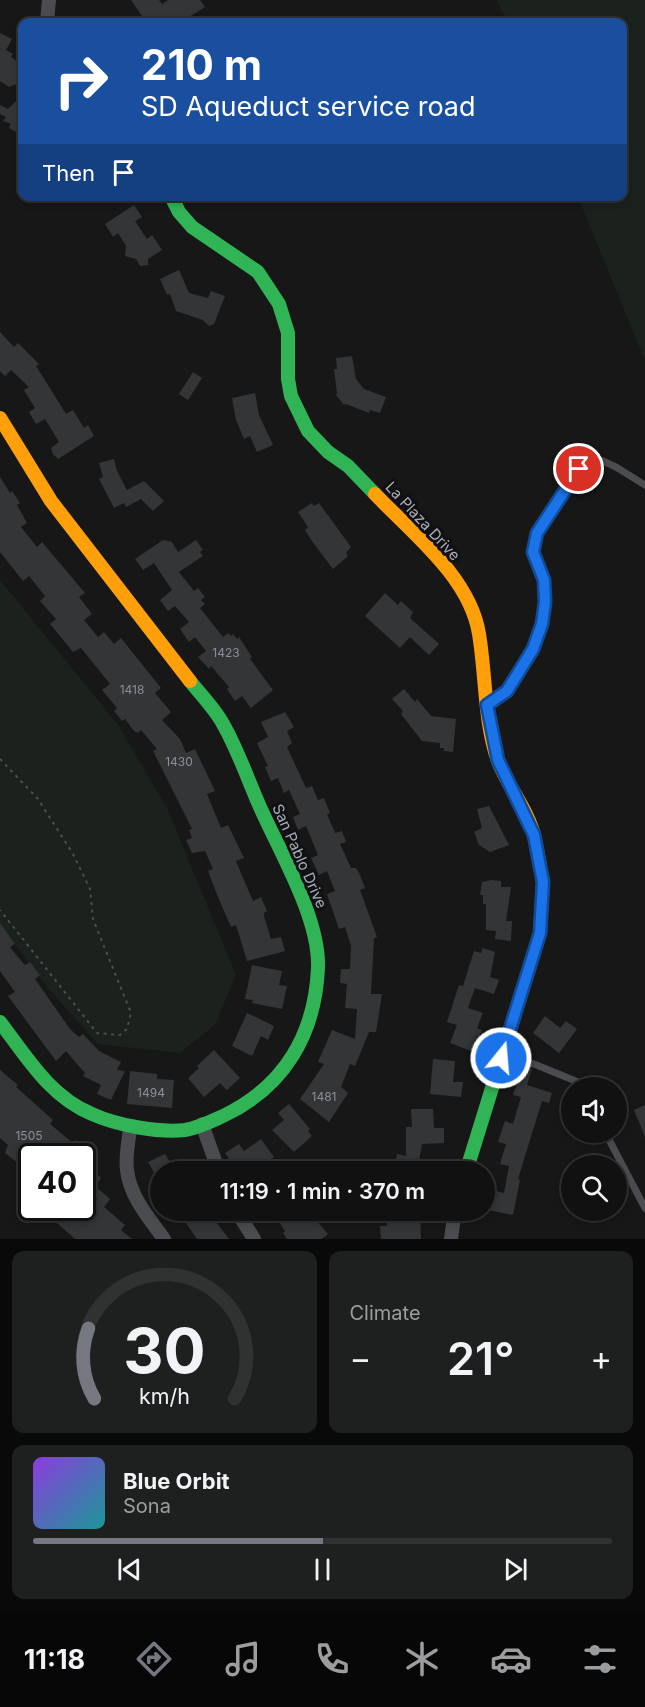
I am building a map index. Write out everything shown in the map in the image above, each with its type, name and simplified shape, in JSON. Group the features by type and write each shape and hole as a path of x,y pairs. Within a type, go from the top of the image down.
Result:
{"street":[{"path":"47,18 49,0"},
{"name":"La Plaza Drive","path":"173,201 178,212 192,227 258,272 279,304 288,333 288,379 291,396 308,431 328,452 348,466 440,562 458,585 471,609 479,632 487,705 498,760 534,835 543,882 540,933 469,1161"},
{"name":"San Pablo Drive","path":"0,418 51,501 224,723 312,924 318,966 314,1008 304,1037 292,1060 244,1106 185,1130 130,1127 90,1114 56,1091 43,1079 0,1022"},
{"path":"202,1124 215,1161"},
{"path":"130,1127 126,1168 131,1189 164,1239"},
{"path":"243,1221 254,1239"},
{"path":"451,1239 453,1221"}],"lane":[{"path":"487,705 507,691 533,649 540,630 545,602 544,580 533,552 537,533 575,474 584,463 596,458 645,485"},
{"path":"501,1058 534,1064 566,1077"},
{"path":"611,1143 645,1208"}],"path":[{"path":"0,759 39,799 73,854 90,889 93,919 131,1013 127,1029 120,1035 97,1033 85,1021 0,910"}],"shaded area":[{"path":"497,0 645,0 645,361 580,201 627,201 627,18 505,18"},
{"path":"0,580 118,725 167,808 236,975 215,1025 179,1053 98,1044 48,988 0,924"}],"building":[{"path":"131,0 159,0 162,4 168,0 200,0 205,7 187,18 143,18"},
{"path":"0,33 12,39 6,50 13,54 11,57 18,62 18,77 17,84 9,87 0,81"},
{"path":"18,99 18,133 9,128 11,124 3,121 6,117 0,114 0,105 8,109"},
{"path":"134,205 142,217 135,221 147,239 152,235 162,250 148,259 148,265 140,266 136,259 125,256 126,246 118,233 113,237 105,224"},
{"path":"179,270 189,293 208,298 211,291 225,296 214,324 209,326 203,320 176,311 170,294 167,295 160,279"},
{"path":"0,332 14,347 18,343 39,364 36,366 66,414 73,410 84,428 88,425 94,436 58,459 53,454 51,448 59,442 45,419 36,424 29,412 35,408 24,390 29,387 11,370 5,376 0,371"},
{"path":"352,356 356,379 364,389 386,397 380,413 370,410 369,413 344,405 336,395 334,369 337,369 336,358"},
{"path":"193,372 202,378 188,400 179,394"},
{"path":"255,393 259,415 273,445 257,452 250,436 244,439 236,420 232,398"},
{"path":"114,459 117,471 127,490 144,481 164,501 153,511 141,499 126,507 124,503 114,508 99,479 103,477 99,463"},
{"path":"0,477 10,493 12,491 20,503 17,505 27,523 21,527 37,547 42,542 85,593 79,597 92,614 84,620 98,637 104,632 114,644 121,638 161,688 155,693 171,712 162,720 180,739 186,753 195,749 215,791 207,794 221,828 228,825 244,858 236,861 253,901 261,897 267,911 264,916 271,939 281,937 285,951 247,961 236,925 231,927 208,871 213,869 205,851 192,853 186,840 192,838 189,830 192,829 153,751 157,749 141,730 138,733 134,731 125,719 122,721 114,711 117,708 102,690 110,684 81,648 73,652 50,624 56,619 40,601 45,596 29,576 23,581 0,552"},
{"path":"312,503 314,506 319,503 351,547 346,553 348,556 333,569 305,530 308,527 298,512"},
{"path":"163,540 172,542 178,552 196,540 203,550 200,552 203,556 179,572 194,591 198,588 205,597 201,600 205,604 200,608 223,637 228,633 231,636 233,634 237,639 239,637 252,657 250,659 273,690 251,708 242,696 235,701 227,689 229,687 211,666 209,669 198,657 206,651 195,637 189,642 180,629 189,622 175,606 168,611 160,600 172,590 154,563 143,570 135,559"},
{"path":"385,593 398,605 401,601 413,612 410,618 439,644 429,655 410,637 400,648 365,616"},
{"path":"404,689 415,702 417,699 431,716 456,719 453,752 444,751 444,748 440,748 440,743 422,741 401,714 403,711 392,699"},
{"path":"285,712 294,727 287,731 292,743 287,747 306,788 312,786 318,800 324,798 330,813 327,814 335,833 342,831 346,842 340,844 351,868 356,868 360,875 365,888 360,890 377,937 374,938 371,994 382,994 376,1032 369,1032 355,1066 350,1064 341,1087 348,1093 329,1122 300,1099 324,1064 318,1062 332,1030 355,1039 357,1009 345,1008 347,984 340,983 341,969 350,969 351,946 345,927 339,929 327,894 335,891 327,871 319,875 311,858 318,855 306,826 298,830 293,817 300,814 289,790 284,793 278,778 271,781 265,767 268,766 257,743 268,737 261,722"},
{"path":"489,806 509,845 490,852 479,845 474,832 482,828 477,809"},
{"path":"501,881 501,887 511,887 506,921 512,921 511,941 495,939 496,931 486,930 486,904 483,904 483,895 480,895 482,882"},
{"path":"0,923 15,944 10,947 25,965 30,962 40,975 35,979 70,1029 79,1037 83,1034 99,1051 121,1062 117,1070 125,1071 111,1100 97,1094 101,1085 83,1076 85,1073 66,1051 56,1061 8,996 15,992 0,971"},
{"path":"483,948 495,952 490,977 499,980 494,994 475,988 468,1008 483,1013 477,1028 482,1030 474,1052 450,1043 457,1025 447,1022 459,985 463,986 474,951 481,953"},
{"path":"252,965 282,971 279,985 287,986 282,1009 252,1003 253,1000 245,999"},
{"path":"247,1013 274,1026 268,1040 261,1036 252,1056 232,1046"},
{"path":"545,1016 560,1028 566,1021 577,1029 559,1053 533,1033"},
{"path":"214,1050 240,1078 227,1090 220,1083 204,1097 188,1078"},
{"path":"433,1059 455,1061 453,1082 463,1082 461,1097 430,1094"},
{"path":"523,1068 532,1069 527,1085 552,1093 549,1103 542,1101 518,1179 520,1180 513,1215 495,1211 495,1191 504,1193 509,1166 500,1164 506,1144 498,1142 505,1121 513,1124 521,1097 513,1095"},
{"path":"0,1070 53,1120 50,1124 73,1143 18,1143 18,1163 5,1153 8,1145 0,1138"},
{"path":"130,1071 157,1074 157,1079 174,1080 172,1108 127,1104"},
{"path":"289,1104 310,1129 308,1131 312,1136 294,1152 272,1130 284,1120 278,1113"},
{"path":"645,1105 645,1137 634,1110"},
{"path":"411,1109 433,1109 434,1128 444,1128 444,1143 422,1144 419,1161 396,1161 397,1154 406,1156 406,1127 412,1127"},
{"path":"261,1139 274,1157 268,1161 231,1161 225,1153 239,1144 244,1151"},
{"path":"165,1154 169,1161 150,1161"},
{"path":"96,1174 101,1178 96,1185"},
{"path":"96,1187 110,1199 104,1207 125,1225 121,1230 132,1239 75,1239 55,1221 96,1221"},
{"path":"184,1221 215,1221 229,1239 197,1239"},
{"path":"278,1221 317,1221 328,1234 322,1239 287,1239 283,1233 285,1231"},
{"path":"387,1221 420,1221 421,1239 381,1239 380,1226 387,1226"}],"traffic: fast":[{"path":"174,201 179,212 192,227 258,272 279,304 288,333 288,379 291,396 308,431 328,452 348,466 375,494"},
{"path":"0,1022 29,1062 51,1086 77,1107 125,1125 174,1131 200,1126 244,1104 279,1074 303,1037 316,992 318,968 313,928 297,886 228,734 216,713 190,681"},
{"path":"469,1161 540,933 543,882 535,839"}],"traffic: slow":[{"path":"0,418 51,501 190,681"},
{"path":"375,494 438,557 464,594 473,613 479,634 493,746 502,771 528,819 535,839"}],"route":[{"path":"501,1058 540,933 543,882 534,835 498,760 487,705 507,691 533,649 542,624 545,602 544,580 533,552 537,533 579,469"}]}
